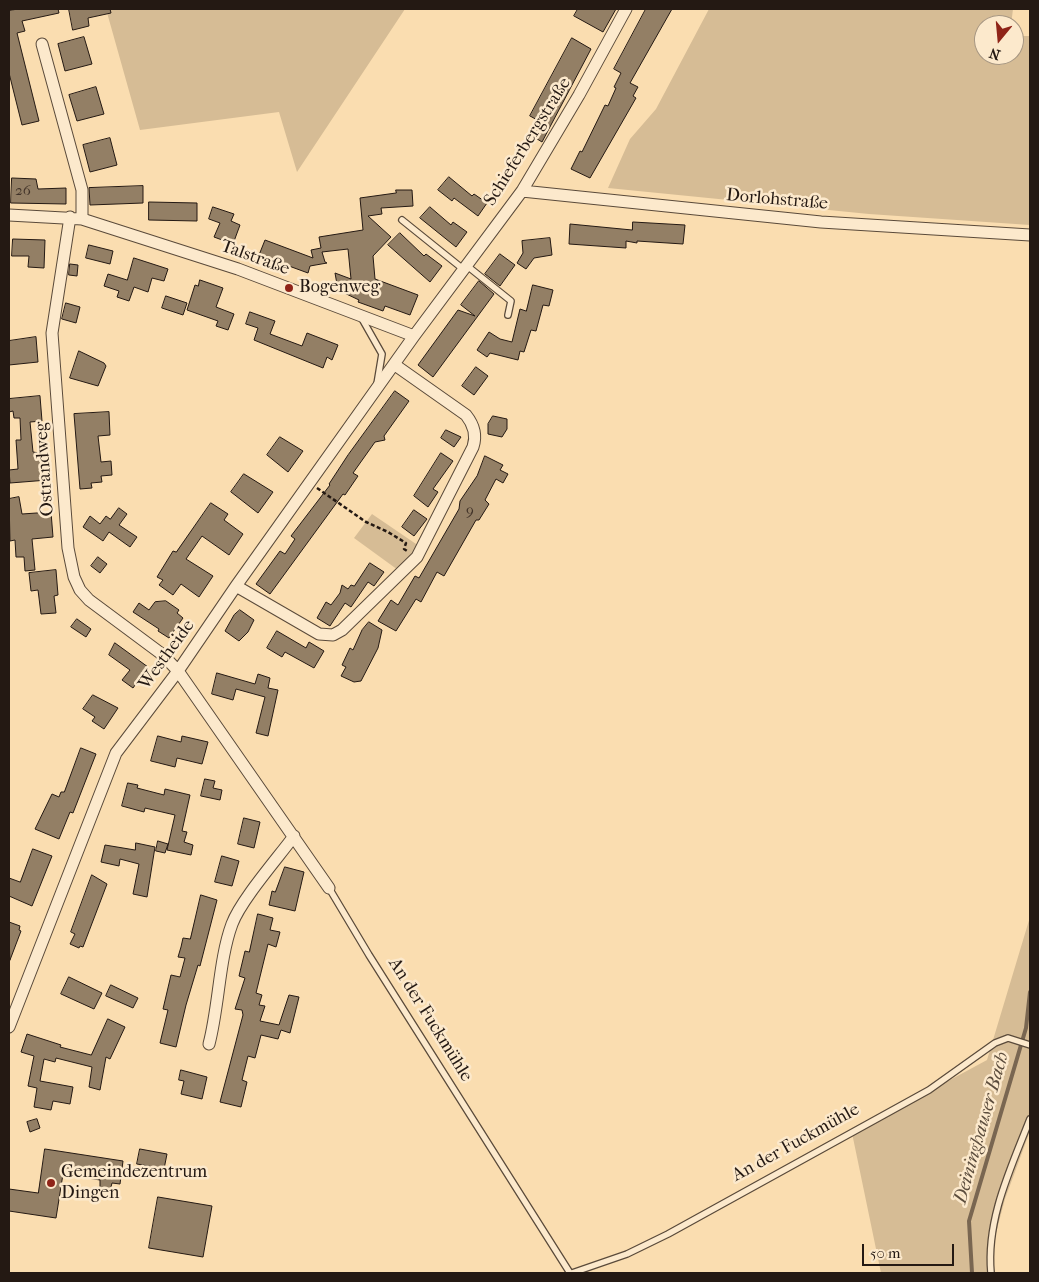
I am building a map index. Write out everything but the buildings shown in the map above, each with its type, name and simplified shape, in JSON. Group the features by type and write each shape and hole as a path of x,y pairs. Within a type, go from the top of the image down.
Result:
{"street":[{"name":"Schieferbergstraße","path":"414,336 522,191 579,96 626,9"},
{"path":"42,44 82,190 82,219"},
{"name":"Dorlohstraße","path":"522,191 811,221 1030,235"},
{"name":"Talstraße","path":"9,215 82,219 238,269 414,336"},
{"name":"Ostrandweg","path":"70,217 52,332 68,548 74,577 80,590 89,600 163,654 178,671"},
{"name":"Westheide","path":"9,1027 116,753 178,671 236,586 414,336"},
{"path":"236,586 319,634 333,635 357,619 417,557 473,447 475,432 472,421 466,415 394,365"},
{"name":"An der Fuckmühle","path":"178,671 330,888"},
{"path":"209,1044 217,1013 227,941 233,922 294,836"}],"lane":[{"path":"402,220 511,301 508,315"},
{"path":"361,317 382,354 376,390"},
{"name":"An der Fuckmühle","path":"330,888 368,956 571,1273 627,1254 668,1234 929,1090 995,1043 1008,1038 1030,1044"},
{"path":"991,1273 990,1243 1000,1197 1030,1118"}],"path":[{"path":"310,483 366,522 406,543 404,549"}],"shaded area":[{"path":"106,9 405,9 297,172 279,112 140,130"},
{"path":"709,9 1013,9 1012,15 974,15 974,65 1024,65 1024,36 1030,36 1030,225 869,214 608,188 630,139 656,109"},
{"path":"372,514 419,546 416,553 398,570 354,538"},
{"path":"1030,917 1030,1131 1005,1199 997,1229 994,1244 993,1273 881,1273 852,1133 987,1060"}],"waterway":[{"name":"Deininghauser Bach","path":"972,1273 969,1221 1026,1028 1030,992"}],"place":[{"name":"Bogenweg","path":"289,288"},
{"name":"Gemeindezentrum Dingen","path":"51,1183"}]}
